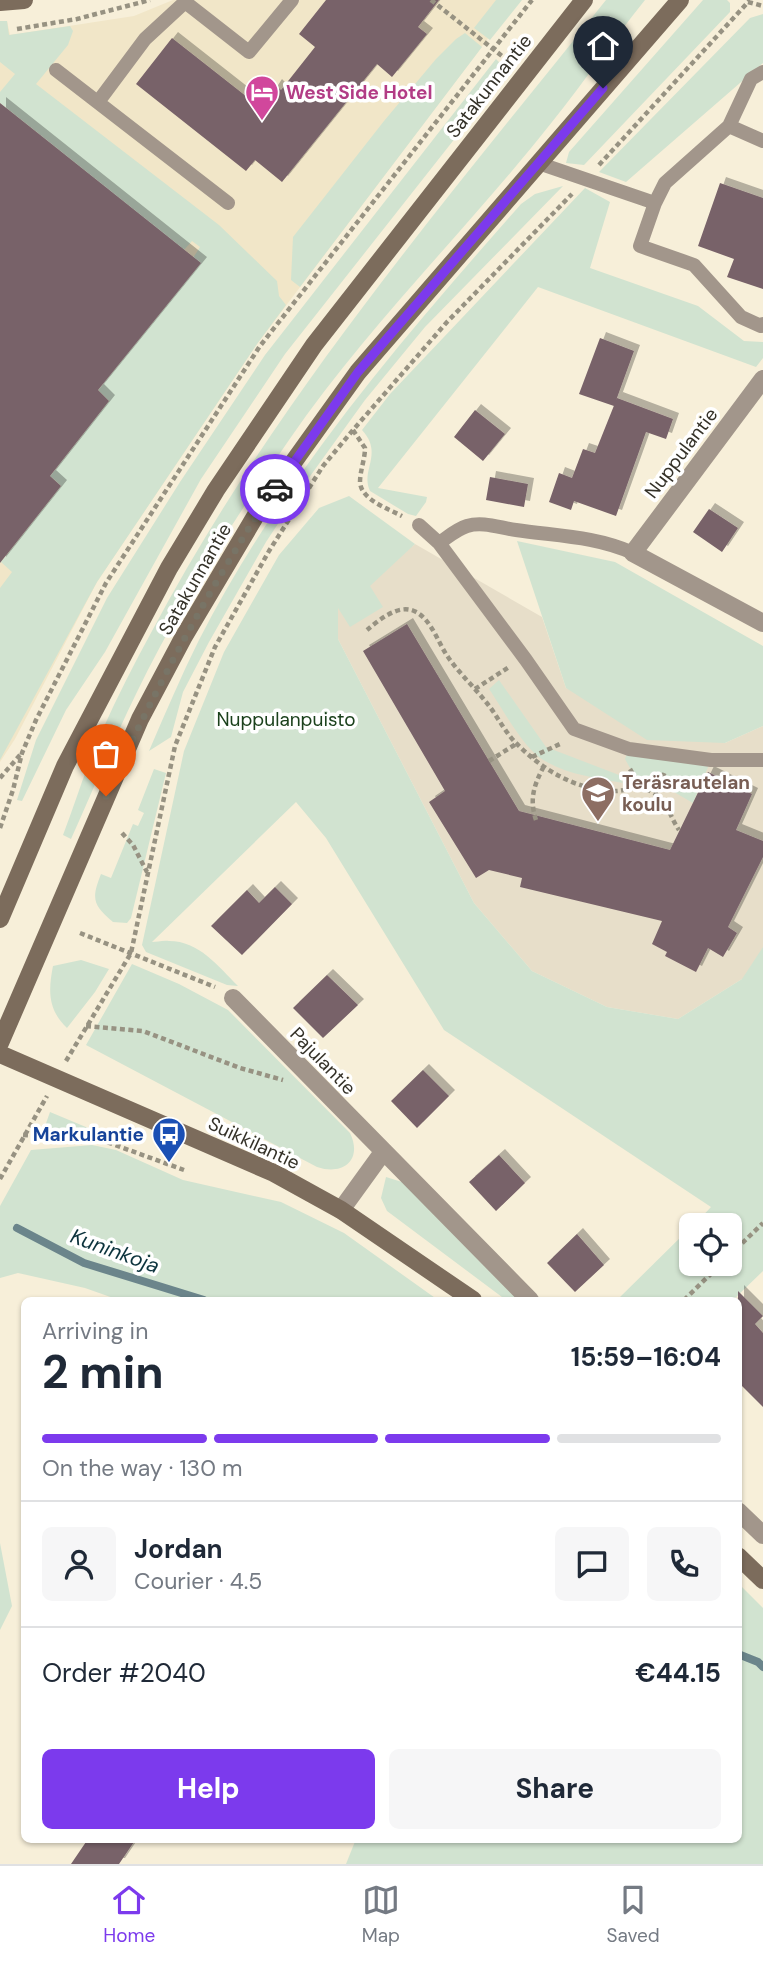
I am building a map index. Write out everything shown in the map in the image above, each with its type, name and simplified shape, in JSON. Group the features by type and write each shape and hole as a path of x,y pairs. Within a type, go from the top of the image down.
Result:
{"main road":[{"path":"0,2 24,0"},
{"name":"Satakunnantie","path":"0,919 65,766 169,568 216,491 314,345 584,0"},
{"name":"Satakunnantie","path":"0,1043 140,719 183,638 259,510 358,372 680,0"},
{"name":"Suikkilantie","path":"0,1054 274,1173 341,1210 469,1297"},
{"path":"742,1560 763,1580"}],"street":[{"name":"Nuppulantie","path":"633,553 763,379"},
{"path":"633,553 763,623"},
{"name":"Pajulantie","path":"233,998 527,1297"},
{"path":"341,1210 383,1152"},
{"path":"742,1515 763,1535"}],"lane":[{"path":"98,102 145,39 184,1 249,52 292,0"},
{"path":"56,70 228,203"},
{"path":"763,72 751,79 729,126 665,183 654,202 640,246 694,265 741,317 761,326 763,324"},
{"path":"729,126 763,141"},
{"path":"538,163 654,202"},
{"path":"439,543 467,526 484,524 581,537 615,545 633,553"},
{"path":"419,525 439,543 574,729 629,749 711,760 763,760"}],"path":[{"path":"17,29 77,19 150,0"},
{"path":"431,0 502,56"},
{"path":"0,828 22,753 50,689 106,583 260,346 532,0"},
{"path":"81,1034 131,953 175,746 215,647 269,551 323,466 447,322 586,180 749,1 763,6"},
{"path":"353,430 365,448 360,481 366,496 419,525"},
{"path":"368,630 380,619 400,609 412,610 423,616 448,657 516,744 567,782 612,791 640,786 655,793 667,805 680,830"},
{"path":"475,689 524,657"},
{"path":"532,757 564,742 574,729"},
{"path":"489,761 516,744"},
{"path":"0,778 22,753"},
{"path":"536,820 533,788 544,766"},
{"path":"122,833 133,845 148,873"},
{"path":"80,933 208,982 233,998"},
{"path":"86,1026 143,1031 240,1068 288,1082"},
{"path":"0,1179 23,1135 40,1110"},
{"path":"23,1135 104,1141 184,1170"},
{"path":"742,1243 763,1223"},
{"path":"687,1297 709,1276"}],"shaded area":[{"path":"173,0 517,0 257,344 97,582 15,739 0,762 0,21 7,21 10,35 134,16"},
{"name":"Teräsrautelan koulu","path":"415,544 542,617 566,688 725,743 763,726 763,993 742,979 678,1019 607,1007 532,971 474,903 338,639 337,607"}],"green space":[{"path":"496,0 522,0 490,40 474,28"},
{"path":"606,0 645,0 552,122 351,357 289,440 227,532 189,596 136,694 71,839 63,835 97,744 126,681 200,546 252,464 364,305"},
{"path":"703,0 727,0 730,3 730,12 584,165 566,163 569,152"},
{"path":"763,14 763,63 626,182 599,172 750,18"},
{"path":"0,21 7,21 9,35 70,26 73,31 68,45 36,84 219,225 277,281 279,296 286,305 97,582 0,760 0,588 12,572 1,562 61,486 50,476 109,401 98,390 200,264 193,258 200,247 192,241 184,250 0,103 0,92 15,74 0,62"},
{"path":"465,33 482,47 300,287 291,280 293,237 436,59"},
{"path":"496,59 501,64 471,118 285,354 201,479 105,652 66,710 22,801 17,800 36,740 107,598 180,482 265,355"},
{"path":"563,186 425,327 365,400 266,542 183,692 171,737 149,751 192,654 232,580 306,466 432,306 521,204 535,194"},
{"path":"585,188 610,202 590,268 698,306 744,341 763,342 763,358 756,367 538,287 378,488 427,497 416,516 370,491 368,476 372,454 362,430 390,394"},
{"name":"Nuppulanpuisto","path":"349,496 415,544 370,586 383,607 350,627 338,608 338,639 474,903 532,971 607,1007 678,1019 742,979 763,947 763,1271 736,1297 620,1297 679,1239 679,1276 742,1276 742,1213 705,1213 711,1207 444,1030 326,838 296,802 152,942 180,942 190,945 207,956 238,986 227,985 146,952 142,945 184,751 224,652 279,555 319,508"},
{"path":"517,541 615,562 763,646 763,726 725,743 647,740 566,688"},
{"path":"499,680 546,747 619,775 623,783 573,773 537,756 522,739 489,689"},
{"path":"629,749 711,760 693,803 660,784 655,793 640,786 625,759"},
{"path":"154,769 166,773 131,918 127,923 113,922 98,906 96,890 101,874 111,878 133,824 138,826 144,813 138,810"},
{"path":"81,960 109,969 67,1028 56,1014 51,1000 53,966"},
{"path":"132,964 179,984 228,1010 350,1133 354,1151 348,1164 335,1169 317,1167 86,1045"},
{"path":"50,1112 105,1135 48,1131 44,1129"},
{"path":"92,1145 116,1150 183,1180 281,1202 344,1233 434,1297 110,1297 85,1288 18,1273 0,1278 0,1206 31,1150"},
{"path":"386,1177 402,1182 515,1297 502,1297 387,1211 381,1198"},
{"path":"0,1543 12,1606 0,1630"},
{"path":"742,1587 763,1608 763,1864 346,1864 354,1843 742,1843"}],"building":[{"path":"326,0 439,0 418,27 427,34 392,77 377,64 282,182 255,160 246,171 136,84 172,38 261,108 276,85 281,90 315,47 299,34"},
{"path":"0,103 201,263 98,390 109,401 50,476 61,486 0,563"},
{"path":"720,183 763,198 763,289 727,277 734,259 698,246"},
{"path":"600,338 634,351 614,406 579,394"},
{"path":"617,398 673,419 666,439 646,432 616,516 574,501 571,510 549,502 559,473 572,478 583,449 595,453"},
{"path":"475,410 505,434 483,461 454,437"},
{"path":"490,477 528,484 524,507 486,500"},
{"path":"709,509 738,528 722,552 693,532"},
{"path":"407,624 519,811 670,850 708,772 752,794 736,830 763,841 763,857 728,927 737,933 723,957 708,948 696,972 665,956 667,952 652,944 662,921 520,887 522,878 489,870 476,878 429,802 445,791 363,651"},
{"path":"275,887 292,904 242,955 211,926 247,890 259,903"},
{"path":"327,975 358,1005 323,1038 293,1008"},
{"path":"423,1070 449,1096 417,1128 391,1101"},
{"path":"499,1155 525,1183 496,1211 469,1182"},
{"path":"577,1234 604,1265 575,1292 547,1263"},
{"path":"738,1291 763,1316 755,1324 763,1333 763,1407 742,1386 742,1297 738,1297"},
{"path":"85,1843 133,1843 119,1864 71,1864"}],"waterway":[{"name":"Kuninkoja","path":"17,1228 84,1263 194,1297"},
{"name":"Kuninkoja","path":"742,1656 763,1667"}],"way so far":[{"path":"106,796 140,719 183,638 259,510 275,489"}],"place":[{"name":"West Side Hotel","path":"262,122"},
{"name":"Teräsrautelan koulu","path":"598,823"},
{"name":"Markulantie","path":"169,1164"}],"route":[{"path":"275,489 358,372 603,88"}]}
